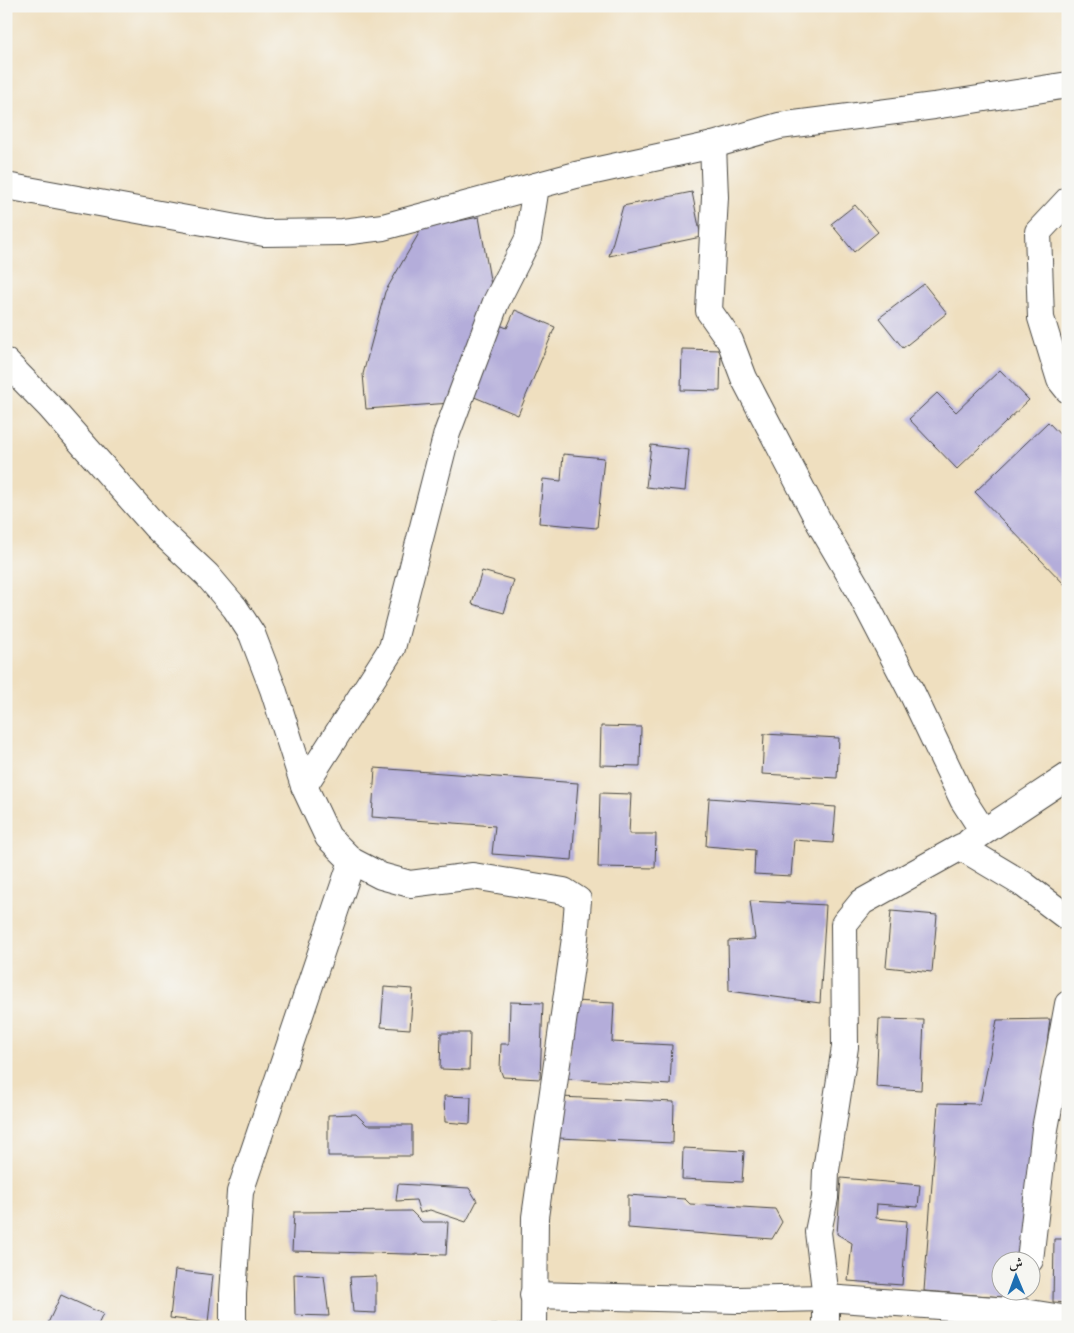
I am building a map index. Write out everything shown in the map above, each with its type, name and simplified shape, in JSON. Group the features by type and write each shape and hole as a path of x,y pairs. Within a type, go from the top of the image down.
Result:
{"street":[{"path":"6,186 264,233 343,232 383,227 536,186 712,145 779,126 934,106 1068,85"},
{"path":"712,145 714,198 709,311 730,342 744,378 820,524 858,589 912,693 963,800 983,831"},
{"path":"304,786 392,648 447,433 496,302 528,239 536,186"},
{"path":"1068,200 1038,232 1041,318 1060,380 1068,390"},
{"path":"6,362 50,407 155,526 207,575 235,608 252,634 273,689 304,786 328,837 352,861 381,876 410,884 473,876 564,891 578,900 574,948 535,1217 534,1327"},
{"path":"826,1327 826,1298 818,1232 825,1198 826,1170 845,1047 844,924 862,902 961,847 1068,776"},
{"path":"961,847 1023,884 1068,918"},
{"path":"233,1327 233,1294 240,1192 352,861"},
{"path":"1031,1250 1045,1129 1068,1004"},
{"path":"533,1295 738,1300 826,1298 1025,1310 1068,1319"}],"building":[{"path":"692,192 701,237 609,256 623,206"},
{"path":"855,205 878,232 854,252 831,224"},
{"path":"479,217 492,291 451,403 366,409 363,374 385,292 422,228"},
{"path":"924,284 947,313 903,348 879,318"},
{"path":"515,310 555,327 518,415 467,394 497,324 507,328"},
{"path":"682,349 721,350 720,391 681,390"},
{"path":"1000,370 1029,400 957,469 909,419 937,393 956,412"},
{"path":"1048,422 1068,443 1068,588 975,492"},
{"path":"651,445 689,450 685,491 646,487"},
{"path":"563,454 604,458 597,528 539,523 543,479 561,481"},
{"path":"482,571 514,580 504,613 472,604"},
{"path":"601,726 641,727 640,766 600,765"},
{"path":"764,734 839,738 837,778 762,774"},
{"path":"375,768 578,783 572,860 492,854 495,826 372,817"},
{"path":"600,793 631,794 629,834 656,834 655,868 598,867"},
{"path":"709,798 836,807 833,843 794,840 791,876 754,874 755,850 706,846"},
{"path":"750,901 826,905 820,1003 729,991 728,941 755,939"},
{"path":"891,911 937,915 932,972 886,967"},
{"path":"384,987 413,989 410,1029 381,1027"},
{"path":"573,1001 614,1003 612,1042 672,1045 670,1085 568,1079"},
{"path":"510,1002 543,1003 540,1079 503,1077 500,1069 501,1044 509,1044"},
{"path":"879,1019 924,1020 921,1090 876,1087"},
{"path":"1050,1019 1022,1250 992,1250 992,1296 924,1291 938,1103 980,1104 997,1020"},
{"path":"441,1033 470,1033 469,1070 440,1069"},
{"path":"444,1096 471,1097 470,1124 445,1122"},
{"path":"560,1097 674,1102 673,1143 558,1138"},
{"path":"356,1114 367,1125 412,1125 412,1156 328,1156 328,1115"},
{"path":"683,1148 744,1151 742,1182 682,1179"},
{"path":"841,1178 920,1185 918,1207 877,1204 876,1218 907,1221 902,1285 848,1281 852,1243 837,1234"},
{"path":"398,1184 469,1188 477,1201 466,1222 430,1210 420,1213 416,1200 396,1201"},
{"path":"628,1195 685,1199 690,1204 775,1209 782,1222 772,1239 628,1228"},
{"path":"411,1211 422,1222 448,1222 446,1255 292,1251 294,1212"},
{"path":"1054,1239 1068,1239 1068,1303 1053,1302"},
{"path":"175,1270 213,1275 208,1323 170,1318"},
{"path":"294,1274 324,1276 329,1316 295,1315"},
{"path":"376,1276 376,1313 353,1312 350,1277"},
{"path":"61,1295 103,1314 97,1327 55,1327 48,1323"},
{"path":"524,1324 524,1327 491,1327 491,1325"}]}
